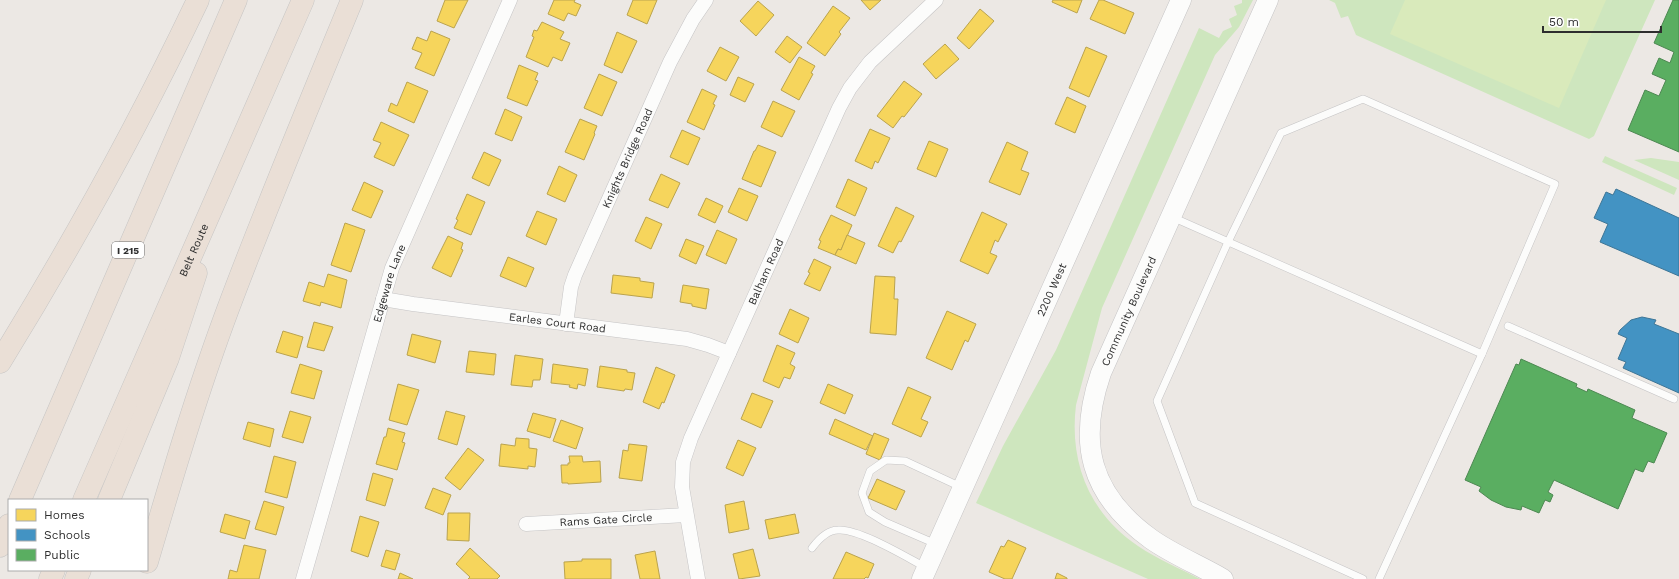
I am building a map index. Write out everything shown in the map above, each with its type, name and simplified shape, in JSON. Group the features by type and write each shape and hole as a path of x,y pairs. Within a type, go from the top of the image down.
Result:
{"highway":[{"path":"0,362 120,157 198,0"},
{"name":"I 215","path":"20,499 236,0"},
{"name":"Belt Route","path":"84,499 302,0"},
{"path":"148,559 180,451 228,309 289,151 352,0"},
{"path":"109,499 168,358 180,324 194,281 212,208"},
{"path":"0,546 8,528"}],"street":[{"name":"Edgeware Lane","path":"303,579 392,268 510,0"},
{"name":"Knights Bridge Road","path":"566,324 570,293 575,275 670,62 693,19 706,0"},
{"name":"Balham Road","path":"698,579 682,487 683,462 691,438 829,129 850,88 870,62 936,0"},
{"name":"2200 West","path":"925,573 1181,0"},
{"name":"Community Boulevard","path":"1224,579 1153,540 1130,522 1110,500 1096,471 1089,441 1090,416 1095,391 1101,373 1268,0"},
{"name":"Earles Court Road","path":"383,299 687,339 729,353"},
{"name":"Rams Gate Circle","path":"526,524 686,515"}],"lane":[{"path":"1363,579 1195,503 1157,401 1228,242 1281,133 1363,99 1555,184 1482,354 1379,579"},
{"path":"1170,216 1482,354"},
{"path":"1508,326 1674,399"},
{"path":"938,545 885,522 869,512 862,492 870,471 886,460 905,461 963,488"},
{"path":"812,548 820,537 837,529 854,531 925,573"}],"green space":[{"path":"1242,0 1253,0 1239,27 1215,55 1102,308 1076,405 1076,446 1080,466 1086,484 1095,502 1121,533 1138,546 1200,579 1148,579 976,503 1003,446 1056,350 1199,28 1219,38 1223,31 1232,27 1229,19 1237,15 1234,6 1242,3"},
{"path":"1329,0 1655,0 1594,136 1589,139 1356,35 1348,16 1341,18 1335,3"},
{"path":"1405,0 1606,0 1559,108 1390,34"},
{"path":"1605,156 1677,188 1674,195 1602,162"},
{"path":"1651,158 1679,162 1679,180 1634,160"}],"building: Homes":[{"path":"445,0 468,0 454,28 437,21"},
{"path":"554,0 575,0 574,2 581,5 576,16 568,13 564,21 548,14"},
{"path":"633,0 657,0 647,24 627,15"},
{"path":"861,0 881,0 870,10"},
{"path":"1053,0 1082,0 1077,13 1052,2"},
{"path":"1099,0 1103,0 1134,13 1125,34 1090,19"},
{"path":"758,1 774,15 756,36 740,21"},
{"path":"833,6 850,18 839,32 841,34 825,56 807,43"},
{"path":"980,9 994,21 969,49 957,38"},
{"path":"542,22 564,32 560,39 570,43 562,61 553,57 548,67 526,57 534,37 532,36 534,30 537,31"},
{"path":"431,31 450,39 434,76 415,68 422,53 412,49 417,37 427,41"},
{"path":"617,32 637,41 622,73 604,65"},
{"path":"787,36 802,47 790,63 775,52"},
{"path":"945,44 959,59 936,79 923,64"},
{"path":"720,47 739,57 726,81 707,71"},
{"path":"1086,47 1107,56 1089,97 1069,88"},
{"path":"799,57 815,66 811,73 813,74 799,100 781,90"},
{"path":"519,65 538,73 535,80 538,81 527,106 507,98"},
{"path":"599,74 617,82 602,116 584,108"},
{"path":"738,77 754,84 745,102 730,95"},
{"path":"904,81 922,94 904,117 902,116 893,128 877,116"},
{"path":"407,82 428,91 414,123 388,111 391,103 397,106"},
{"path":"702,89 717,96 713,104 715,105 704,130 687,122"},
{"path":"1067,97 1086,106 1075,133 1055,124"},
{"path":"773,101 795,111 782,137 761,127"},
{"path":"505,109 522,117 512,141 495,134"},
{"path":"580,119 597,126 584,160 565,152"},
{"path":"381,122 409,135 394,166 374,157 381,143 373,140"},
{"path":"870,129 890,138 878,163 875,161 872,169 855,161"},
{"path":"682,130 700,138 688,165 670,157"},
{"path":"929,141 948,149 936,177 917,169"},
{"path":"1007,142 1028,152 1021,170 1029,173 1020,195 989,182"},
{"path":"758,145 776,152 761,187 742,179"},
{"path":"484,152 501,160 489,186 472,178"},
{"path":"559,166 577,175 565,202 547,194"},
{"path":"661,174 680,183 668,208 649,200"},
{"path":"848,179 867,188 855,216 836,207"},
{"path":"364,182 383,191 371,218 352,210"},
{"path":"739,188 758,196 747,221 728,212"},
{"path":"467,194 485,202 471,235 454,228 458,220 456,219"},
{"path":"706,198 723,206 715,223 698,215"},
{"path":"896,207 914,216 901,242 899,241 893,253 878,246"},
{"path":"537,211 557,219 546,245 526,236"},
{"path":"982,212 1007,224 998,242 995,240 990,253 997,256 988,274 960,261"},
{"path":"831,215 852,225 841,250 838,249 835,255 818,248 821,241 819,240"},
{"path":"646,217 662,224 651,249 635,241"},
{"path":"345,223 365,230 351,272 331,265"},
{"path":"717,230 737,239 726,264 706,255"},
{"path":"847,235 865,243 856,264 835,255 838,249 841,250"},
{"path":"448,236 463,243 461,249 463,250 451,277 432,268"},
{"path":"686,239 704,246 696,264 679,256"},
{"path":"508,257 534,268 526,287 500,276"},
{"path":"814,259 831,267 820,291 804,284 810,273 808,272"},
{"path":"328,274 347,280 341,308 321,302 320,306 303,301 309,282 324,287"},
{"path":"613,275 640,278 640,281 654,283 652,298 611,293"},
{"path":"875,276 895,277 894,299 898,299 896,335 870,333"},
{"path":"683,285 709,289 706,309 680,302"},
{"path":"790,309 809,318 798,343 779,334"},
{"path":"947,311 976,324 968,342 965,340 952,370 926,358"},
{"path":"314,322 333,327 324,351 307,347"},
{"path":"283,331 303,337 297,358 276,352"},
{"path":"412,334 441,341 435,363 407,355"},
{"path":"777,345 795,353 790,364 795,367 790,379 784,377 779,388 763,381"},
{"path":"469,351 496,354 494,375 466,372"},
{"path":"515,355 543,359 540,380 533,380 532,387 511,385"},
{"path":"300,364 322,371 314,399 291,393"},
{"path":"553,364 588,369 585,386 578,384 577,389 569,387 570,385 551,383"},
{"path":"600,366 627,370 627,372 635,373 632,390 625,389 624,391 597,387"},
{"path":"656,367 675,375 664,403 662,402 659,409 643,402"},
{"path":"398,384 419,390 407,425 389,420"},
{"path":"828,384 853,395 845,414 820,403"},
{"path":"908,387 931,397 921,419 928,422 921,437 892,424"},
{"path":"752,393 773,401 761,428 741,419"},
{"path":"290,411 311,417 303,443 282,437"},
{"path":"446,411 465,416 457,445 438,439"},
{"path":"533,413 556,419 550,438 527,431"},
{"path":"835,419 873,436 866,450 829,434"},
{"path":"561,420 583,428 576,449 553,441"},
{"path":"248,422 274,429 270,447 243,439"},
{"path":"388,428 405,433 402,442 405,443 397,470 376,464"},
{"path":"874,433 889,439 880,460 866,454"},
{"path":"516,438 529,439 529,448 537,449 535,467 528,466 528,469 499,466 501,444 515,446"},
{"path":"738,440 756,448 743,476 726,468"},
{"path":"629,444 647,446 642,481 619,478 623,450 628,451"},
{"path":"468,448 484,460 460,490 445,478"},
{"path":"274,456 296,462 287,498 265,492"},
{"path":"569,456 582,456 583,462 600,461 601,482 562,483 561,465 568,465 568,463 570,463"},
{"path":"373,473 393,479 385,506 366,500"},
{"path":"877,479 905,491 896,510 868,498"},
{"path":"433,488 451,495 443,515 425,508"},
{"path":"264,501 284,507 276,535 255,529"},
{"path":"744,501 749,529 729,533 725,505"},
{"path":"448,513 470,513 469,541 447,540"},
{"path":"225,514 250,521 245,539 220,532"},
{"path":"795,514 799,533 769,539 765,520"},
{"path":"360,516 379,522 368,557 351,551"},
{"path":"1008,540 1026,548 1012,579 1005,579 989,572 1001,546 1004,547"},
{"path":"244,545 266,550 259,579 228,579 230,570 237,572"},
{"path":"470,548 500,576 497,579 468,579 470,577 456,564"},
{"path":"753,549 760,576 739,579 733,554"},
{"path":"386,550 400,554 395,570 381,566"},
{"path":"655,551 660,579 640,579 635,555"},
{"path":"846,552 874,564 868,578 833,579"},
{"path":"582,559 611,559 611,579 565,579 564,562 582,561"},
{"path":"400,573 413,579 398,579"},
{"path":"1057,573 1067,578 1067,579 1055,579"}],"building: Schools":[{"path":"1616,189 1679,218 1679,276 1600,242 1608,224 1594,218 1606,192 1613,195"},
{"path":"1642,317 1656,320 1654,324 1679,334 1679,393 1623,368 1626,362 1618,359 1627,338 1618,334 1620,330 1631,320"}],"building: Public":[{"path":"1673,0 1679,0 1679,152 1628,130 1645,90 1659,96 1666,80 1652,74 1659,58 1670,63 1674,52 1654,43"},
{"path":"1521,359 1577,384 1576,387 1587,392 1588,389 1635,410 1632,418 1667,433 1654,463 1648,461 1643,472 1635,469 1618,509 1554,480 1548,492 1553,495 1550,502 1545,500 1539,513 1522,506 1521,510 1506,507 1491,500 1479,491 1481,487 1465,480 1516,364 1519,365"}]}
